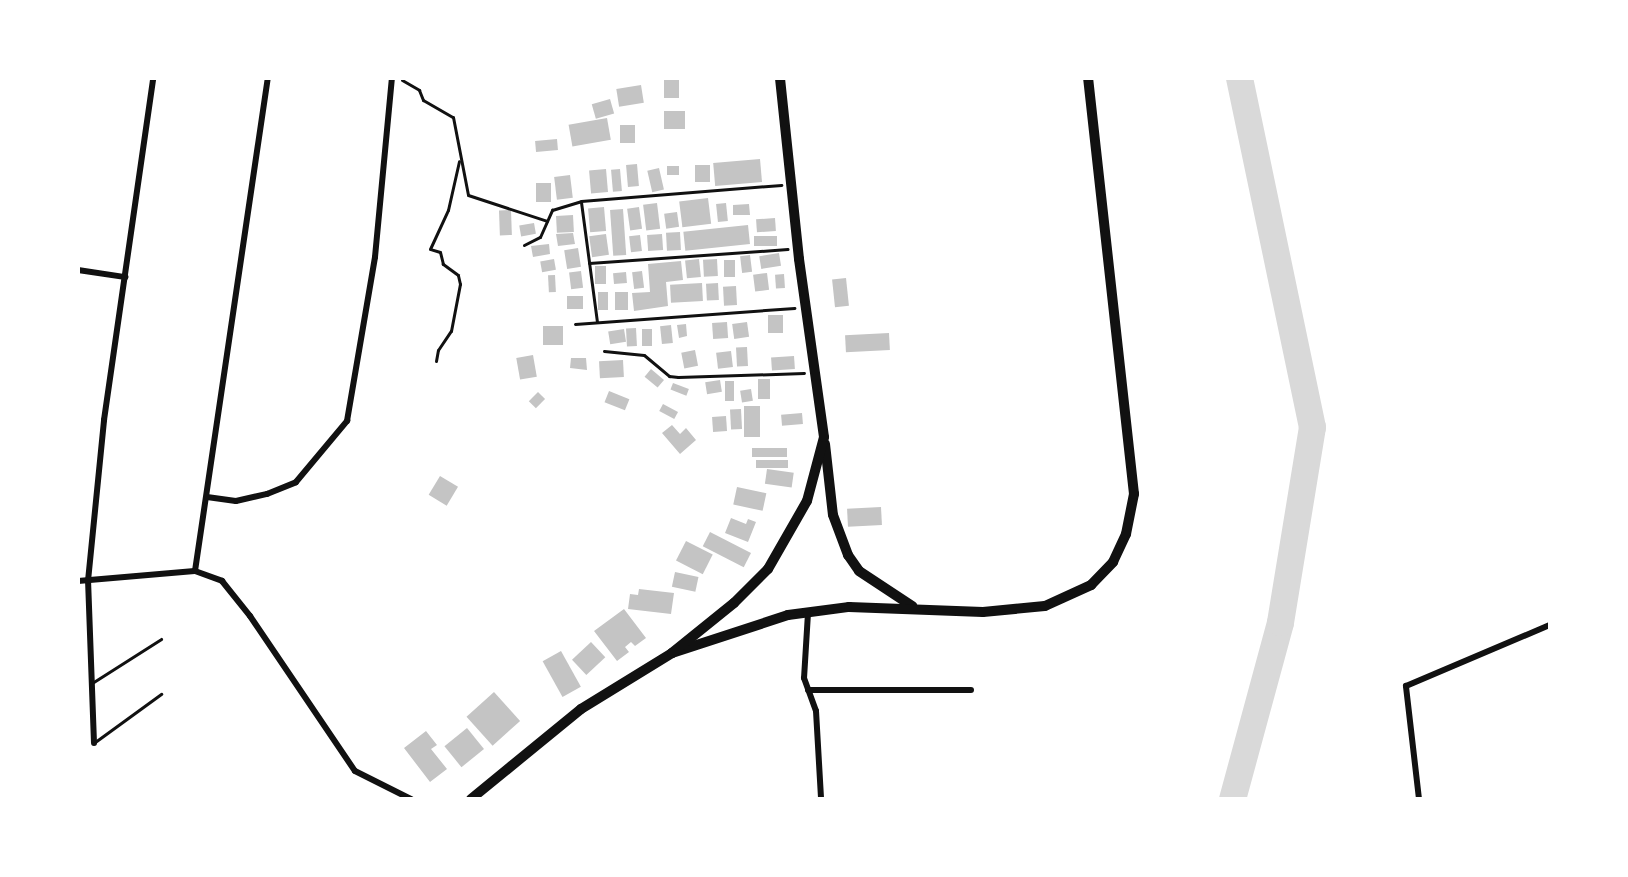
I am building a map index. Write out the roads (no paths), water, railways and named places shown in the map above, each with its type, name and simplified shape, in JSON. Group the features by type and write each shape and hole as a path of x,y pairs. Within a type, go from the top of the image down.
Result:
{"highway":[{"path":"780,78 798,248 833,515 848,555 859,571 912,606"},
{"path":"672,653 788,615 912,606 983,612 1045,606 1091,585 1113,562 1126,534 1133,483 1088,78"},
{"path":"471,799 581,710 672,653 768,569 807,501 824,437"}],"street":[{"path":"94,743 88,581 104,420 153,78"},
{"path":"195,571 268,78"},
{"path":"207,497 236,501 267,494 296,482 347,421 375,257 392,78"},
{"path":"78,270 124,277"},
{"path":"78,581 195,571 222,581 250,616 355,771 411,799"},
{"path":"808,613 804,678 816,711 822,799"},
{"path":"1419,799 1406,686 1550,625"},
{"path":"808,690 971,690"}],"lane":[{"path":"92,683 162,639"},
{"path":"94,743 162,694"}],"waterway":[{"path":"1232,799 1280,622 1312,427 1239,78"}]}
